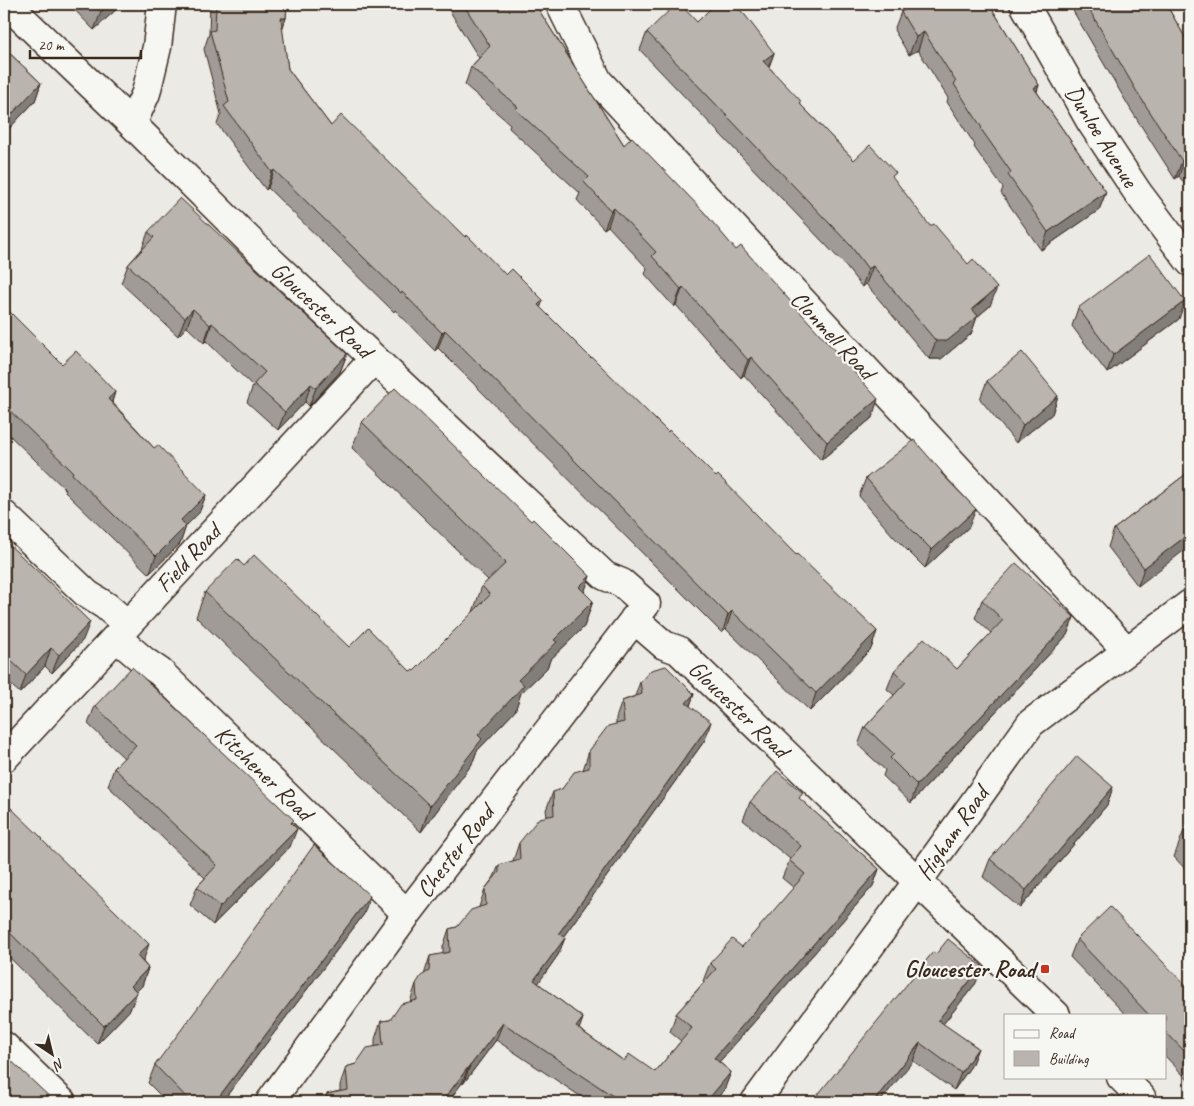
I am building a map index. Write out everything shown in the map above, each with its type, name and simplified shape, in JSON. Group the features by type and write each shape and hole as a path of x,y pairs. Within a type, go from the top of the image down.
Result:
{"street":[{"name":"Gloucester Road","path":"7,4 260,251 374,359 605,576 622,583 664,645 678,650 1055,1014"},
{"path":"132,124 146,93 157,47 162,4"},
{"name":"Clonmell Road","path":"560,4 598,81 1127,652"},
{"name":"Dunloe Avenue","path":"1024,4 1091,122 1138,194 1190,262"},
{"name":"Field Road","path":"4,758 374,359"},
{"name":"Kitchener Road","path":"4,515 87,594 106,606 144,661 160,672 408,914"},
{"name":"Higham Road","path":"755,1102 1032,723 1190,604"},
{"name":"Chester Road","path":"270,1102 408,914 640,612"},
{"path":"4,1046 62,1102"},
{"path":"1121,1078 1141,1097"}],"building":[{"path":"93,4 110,4 101,12"},
{"path":"216,4 287,4 286,18 281,18 288,69 331,126 341,115 465,237 467,235 506,275 512,269 543,300 538,305 591,358 668,432 669,430 716,477 718,475 796,555 877,631 816,693 732,611 728,615 445,330 442,333 402,292 401,294 274,170 272,172 224,106 229,102 210,31 215,30"},
{"path":"463,4 535,4 624,145 632,137 704,212 736,250 741,246 878,399 827,442 751,357 748,360 683,287 681,289 652,256 656,252 614,208 611,211 584,182 589,177 515,109 518,107 471,67 490,46"},
{"path":"676,4 680,4 697,22 715,4 734,4 745,15 774,53 763,61 800,100 801,105 854,160 870,145 896,173 892,176 930,226 934,224 968,264 973,259 997,288 972,309 978,316 947,341 936,341 873,266 868,269 850,245 647,32"},
{"path":"914,4 989,4 1039,85 1034,88 1106,192 1048,232 1008,175 1011,172 981,129 954,84 956,82 924,32 916,37 901,12"},
{"path":"1086,4 1166,4 1190,46 1190,165 1185,158 1182,161 1137,92"},
{"path":"4,48 41,83 10,116 4,110"},
{"path":"180,198 347,354 316,388 311,384 285,412 254,384 265,372 212,323 210,325 193,309 185,318 128,265 154,237 148,232"},
{"path":"1150,254 1185,301 1113,355 1078,308"},
{"path":"4,306 62,364 76,351 115,392 108,399 154,448 158,445 206,495 181,520 186,526 156,556 4,405"},
{"path":"1022,352 1058,396 1023,425 987,381"},
{"path":"395,388 590,576 579,587 593,601 554,640 557,642 518,680 524,685 478,735 482,739 430,806 205,592 237,559 244,566 254,555 349,647 368,628 410,671 414,671 490,595 482,586 506,563 362,422"},
{"path":"914,440 941,473 976,509 932,550 900,518 866,478"},
{"path":"1190,471 1190,533 1144,568 1114,529"},
{"path":"4,540 90,622 59,655 51,648 26,675 4,654"},
{"path":"1016,563 1074,617 917,785 890,758 894,754 865,727 906,682 894,671 924,638 957,669 1003,620 982,600"},
{"path":"666,666 694,694 686,703 711,722 559,933 565,938 534,980 583,1018 576,1027 624,1061 629,1054 655,1072 692,1028 676,1014 716,969 710,963 732,939 742,947 805,874 789,860 801,846 750,802 777,771 803,793 799,798 879,869 714,1058 731,1072 706,1102 622,1102 503,1023 442,1102 326,1102 327,1094 348,1090 346,1067 356,1064 367,1048 383,1045 381,1021 390,1020 401,1004 417,1000 416,984 421,976 429,971 430,956 450,952 449,929 457,927 471,910 486,905 485,889 499,872 499,865 520,859 519,843 539,818 554,815 553,792 562,789 574,772 589,768 589,751 608,726 624,722 622,701 642,694 640,682 651,670"},
{"path":"132,667 294,820 291,823 297,829 220,907 197,887 217,865 114,768 136,745 95,706"},
{"path":"1077,756 1113,787 1026,890 990,859"},
{"path":"9,806 149,944 137,956 148,968 131,986 137,992 104,1026 4,927 4,811"},
{"path":"1190,821 1190,829 1186,825"},
{"path":"314,845 370,896 215,1102 191,1102 155,1065"},
{"path":"1110,907 1190,990 1190,1057 1166,1032 1166,1014 1148,1014 1077,939"},
{"path":"948,939 982,966 938,1020 978,1048 961,1073 920,1043 873,1102 812,1102 933,952 936,954"},
{"path":"4,1054 55,1102 4,1102"},
{"path":"1112,1094 1122,1102 1105,1102"}],"place":[{"name":"Gloucester Road","path":"1045,969"}]}
